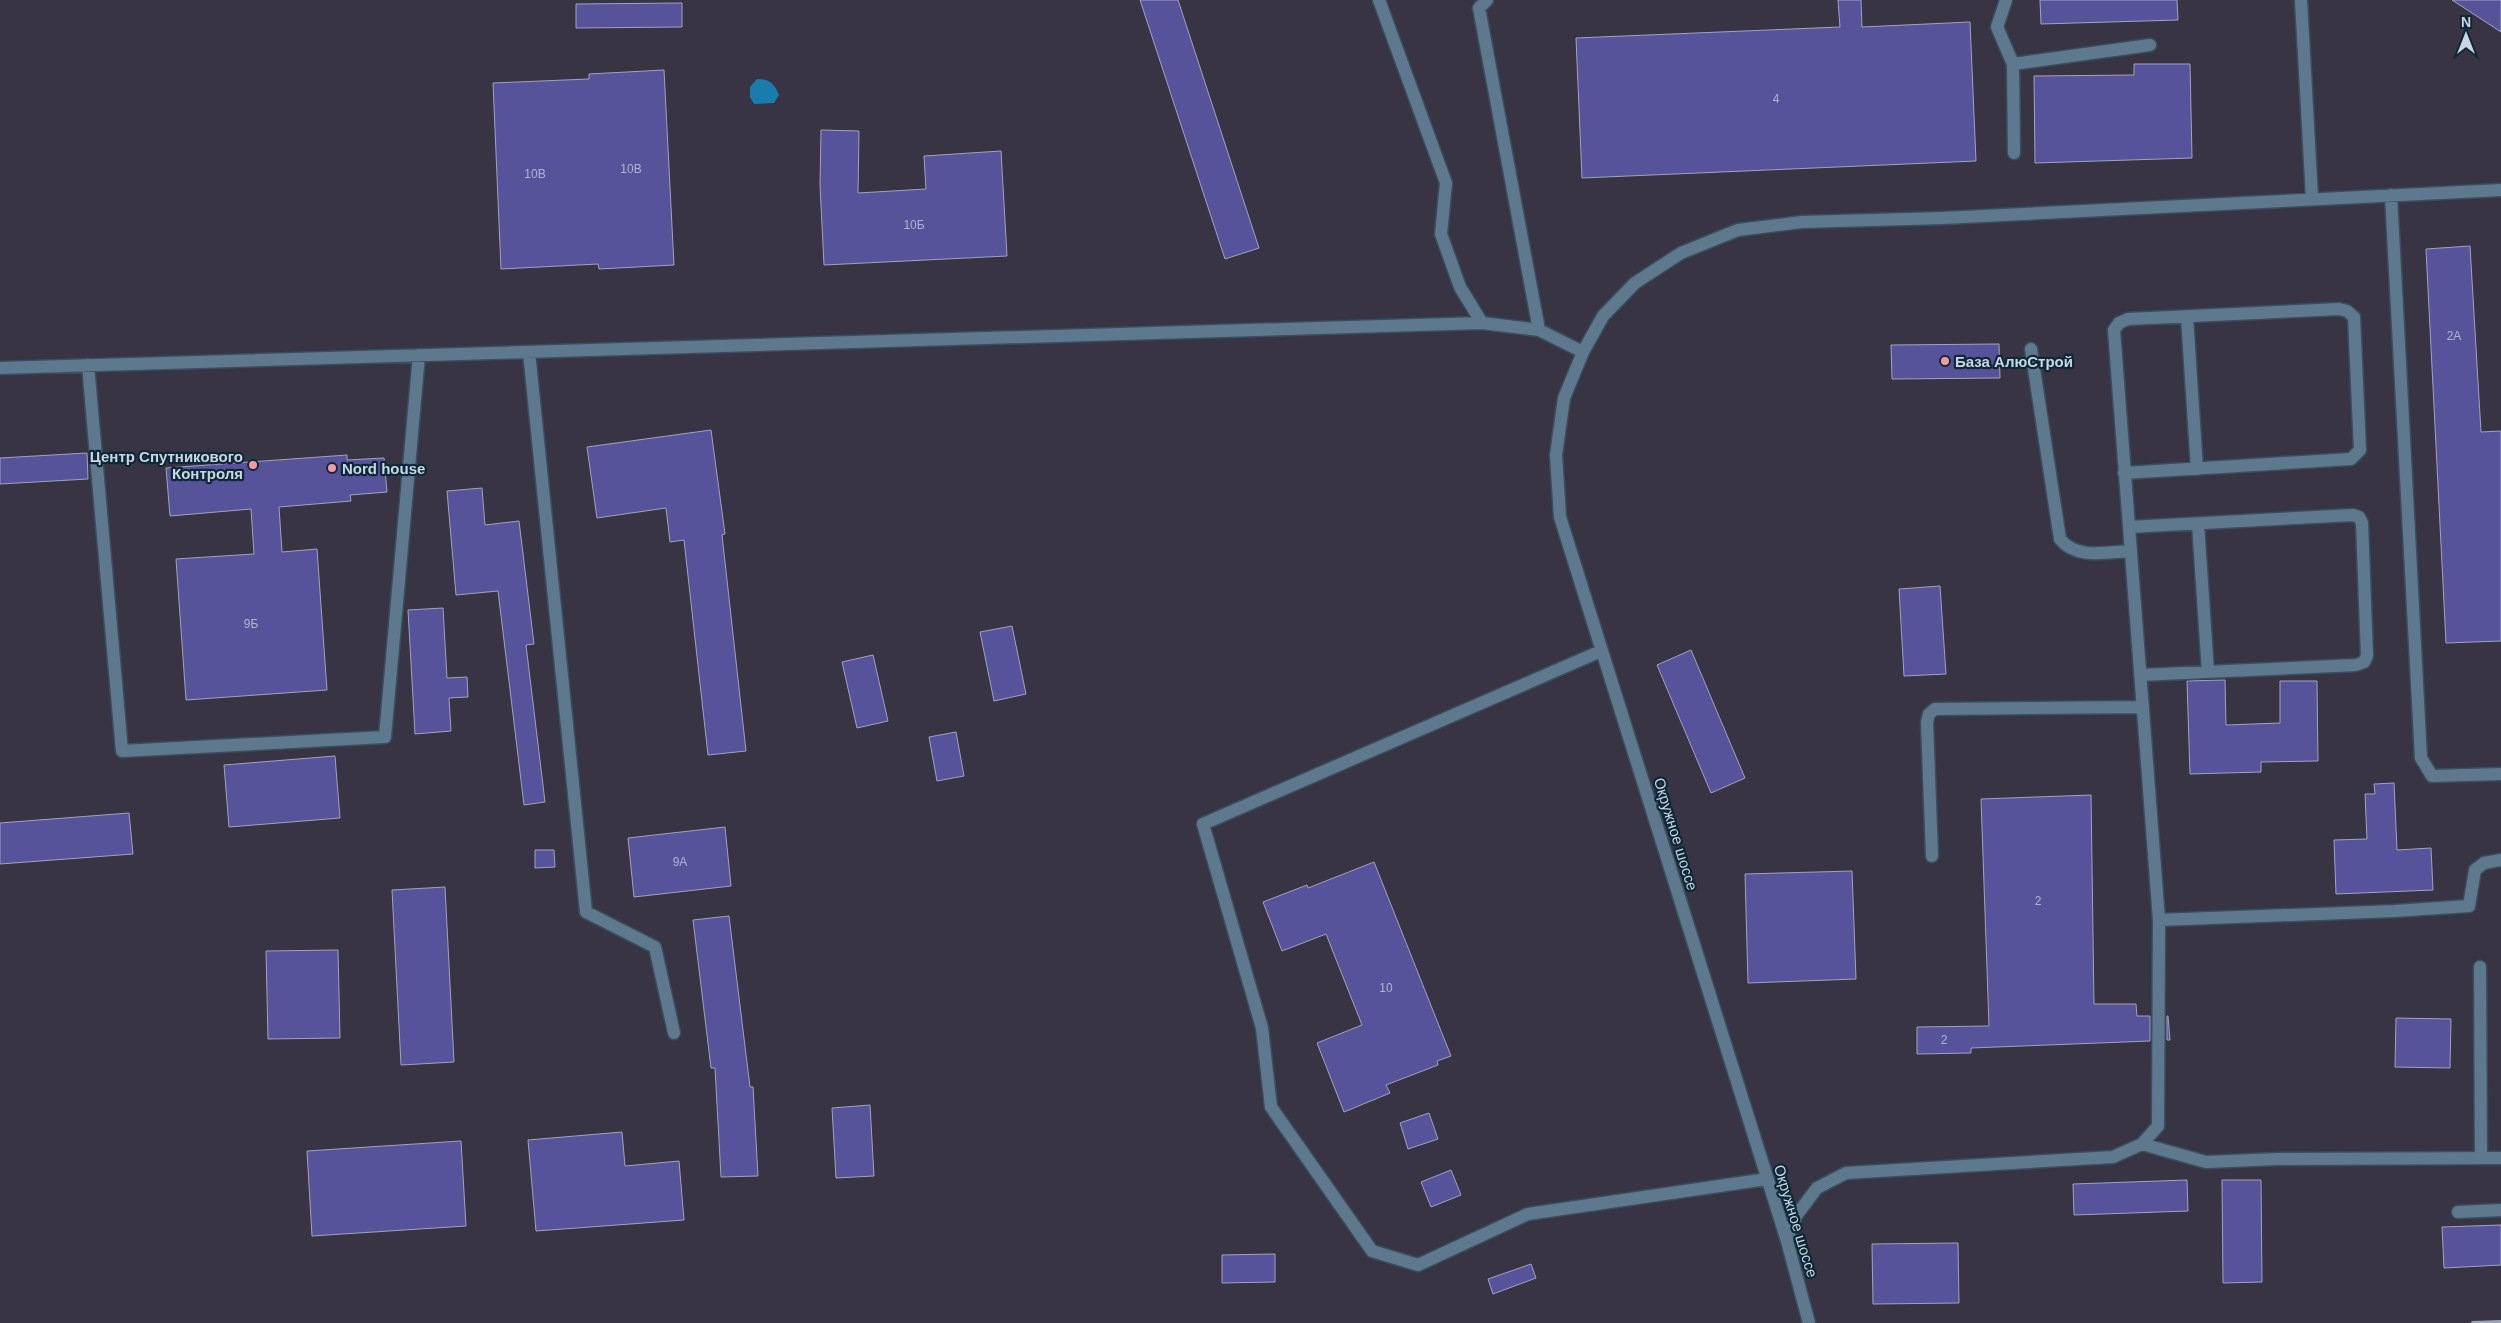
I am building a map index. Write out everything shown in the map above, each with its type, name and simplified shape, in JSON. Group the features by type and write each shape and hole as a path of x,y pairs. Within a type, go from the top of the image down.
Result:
{"street":[{"path":"1379,0 1446,183 1441,234 1460,286 1482,323"},
{"path":"1488,0 1479,8 1539,330"},
{"path":"2006,0 1997,27 2013,64 2014,153"},
{"path":"2301,0 2312,198"},
{"path":"2013,64 2150,45"},
{"name":"Окружное шоссе","path":"1809,1323 1787,1242 1560,516 1556,455 1564,398 1583,352 1603,316 1635,283 1681,253 1738,230 1802,222 1943,218 2501,190"},
{"path":"2390,195 2421,758 2432,776 2501,774"},
{"path":"1787,1242 1796,1216 1817,1188 1846,1173 2113,1157 2142,1144 2158,1126 2159,920 2124,473 2114,330 2119,323 2128,319 2339,309 2347,311 2354,317 2360,450 2357,456 2351,459 2124,473"},
{"path":"2186,317 2197,469"},
{"path":"0,368 1482,323 1539,330 1583,352"},
{"path":"2031,349 2060,539 2066,547 2078,553 2130,551"},
{"path":"529,352 586,912 655,948 674,1033"},
{"path":"88,365 122,751 385,737 419,355"},
{"path":"2129,527 2353,515 2359,517 2362,523 2367,656 2364,662 2356,665 2140,675"},
{"path":"2198,524 2208,672"},
{"path":"1601,651 1203,824 1262,1028 1270,1107 1372,1251 1418,1265 1528,1214 1767,1179"},
{"path":"1932,856 1927,722 1929,714 1936,710 2142,707"},
{"path":"2159,920 2394,911 2469,906 2475,870 2484,863 2501,860"},
{"path":"2480,967 2481,1158"},
{"path":"2142,1144 2206,1162 2278,1159 2501,1158"},
{"path":"2458,1212 2501,1210"}],"shaded area":[{"path":"0,0 2501,0 2501,1323 0,1323"}],"water":[{"path":"757,79 771,82 775,87 779,95 774,103 754,104 750,97 750,87"}],"building":[{"path":"1140,0 1178,0 1259,248 1225,259"},
{"path":"1838,0 1861,0 1862,27 1970,22 1976,161 1582,178 1576,38 1840,27"},
{"path":"2040,0 2177,0 2178,20 2041,24"},
{"path":"2452,0 2501,0 2501,32"},
{"path":"682,3 682,27 576,28 576,4"},
{"path":"2134,64 2190,64 2192,158 2035,163 2034,76 2134,75"},
{"path":"664,70 674,265 599,269 598,264 501,269 493,83 589,79 589,74"},
{"path":"821,130 859,131 858,193 926,189 924,156 1001,151 1007,256 824,265 820,185"},
{"path":"2470,246 2481,432 2501,431 2501,641 2446,643 2426,249"},
{"name":"База АлюСтрой","path":"1999,344 2000,378 1892,379 1891,345"},
{"path":"711,430 725,534 722,535 746,751 708,755 684,540 670,542 666,508 597,518 587,447"},
{"path":"87,453 88,479 0,484 0,458"},
{"path":"347,455 347,460 384,458 387,492 350,495 351,501 279,507 282,552 317,549 327,690 186,700 176,559 254,554 251,509 170,516 166,468"},
{"path":"482,488 485,525 519,521 534,644 526,645 545,802 524,805 498,591 456,595 447,491"},
{"path":"1940,586 1946,674 1904,676 1899,589"},
{"path":"443,608 447,678 467,677 468,697 449,698 451,731 415,734 408,610"},
{"path":"1012,626 1026,694 994,701 980,632"},
{"path":"1691,650 1745,778 1711,793 1657,665"},
{"path":"873,655 888,721 857,728 842,662"},
{"path":"2225,680 2226,725 2280,723 2280,681 2317,681 2318,761 2261,762 2261,772 2190,774 2187,681"},
{"path":"956,732 964,776 937,781 929,737"},
{"path":"335,756 340,818 229,827 224,765"},
{"path":"2394,783 2397,850 2431,848 2433,890 2336,894 2334,840 2367,839 2365,794 2375,794 2374,784"},
{"path":"2091,795 2094,1004 2136,1004 2137,1016 2150,1016 2150,1041 1971,1048 1971,1053 1917,1054 1917,1027 1989,1026 1981,799"},
{"path":"129,813 133,854 0,864 0,823"},
{"path":"725,827 731,886 634,897 628,838"},
{"path":"535,850 554,850 555,867 535,868"},
{"path":"1374,862 1451,1056 1437,1061 1438,1065 1386,1085 1390,1093 1344,1112 1317,1043 1362,1025 1326,934 1282,951 1263,902 1307,885 1308,888"},
{"path":"1852,871 1856,979 1748,983 1745,874"},
{"path":"445,887 454,1062 401,1065 392,890"},
{"path":"729,916 750,1087 753,1087 758,1176 721,1177 715,1068 711,1068 693,920"},
{"path":"338,950 340,1038 268,1039 266,951"},
{"path":"2168,1016 2170,1040 2167,1040"},
{"path":"2396,1018 2451,1019 2450,1068 2395,1067"},
{"path":"870,1105 874,1176 836,1178 832,1108"},
{"path":"1429,1113 1438,1139 1408,1149 1400,1123"},
{"path":"622,1132 625,1166 679,1161 684,1220 536,1231 528,1140"},
{"path":"461,1141 466,1226 312,1236 307,1151"},
{"path":"1451,1170 1461,1195 1431,1207 1421,1182"},
{"path":"2187,1180 2188,1211 2074,1215 2073,1184"},
{"path":"2222,1180 2261,1180 2262,1282 2223,1283"},
{"path":"2501,1225 2501,1265 2444,1268 2442,1227"},
{"path":"1958,1243 1959,1303 1873,1304 1872,1244"},
{"path":"1275,1254 1275,1282 1222,1283 1222,1255"},
{"path":"1531,1264 1536,1278 1493,1294 1488,1279"}],"railway":[{"path":"2473,1323 2501,1322"}],"place":[{"name":"База АлюСтрой","path":"1945,361"},
{"name":"Центр Спутникового Контроля","path":"253,465"},
{"name":"Nord house","path":"332,468"}]}
